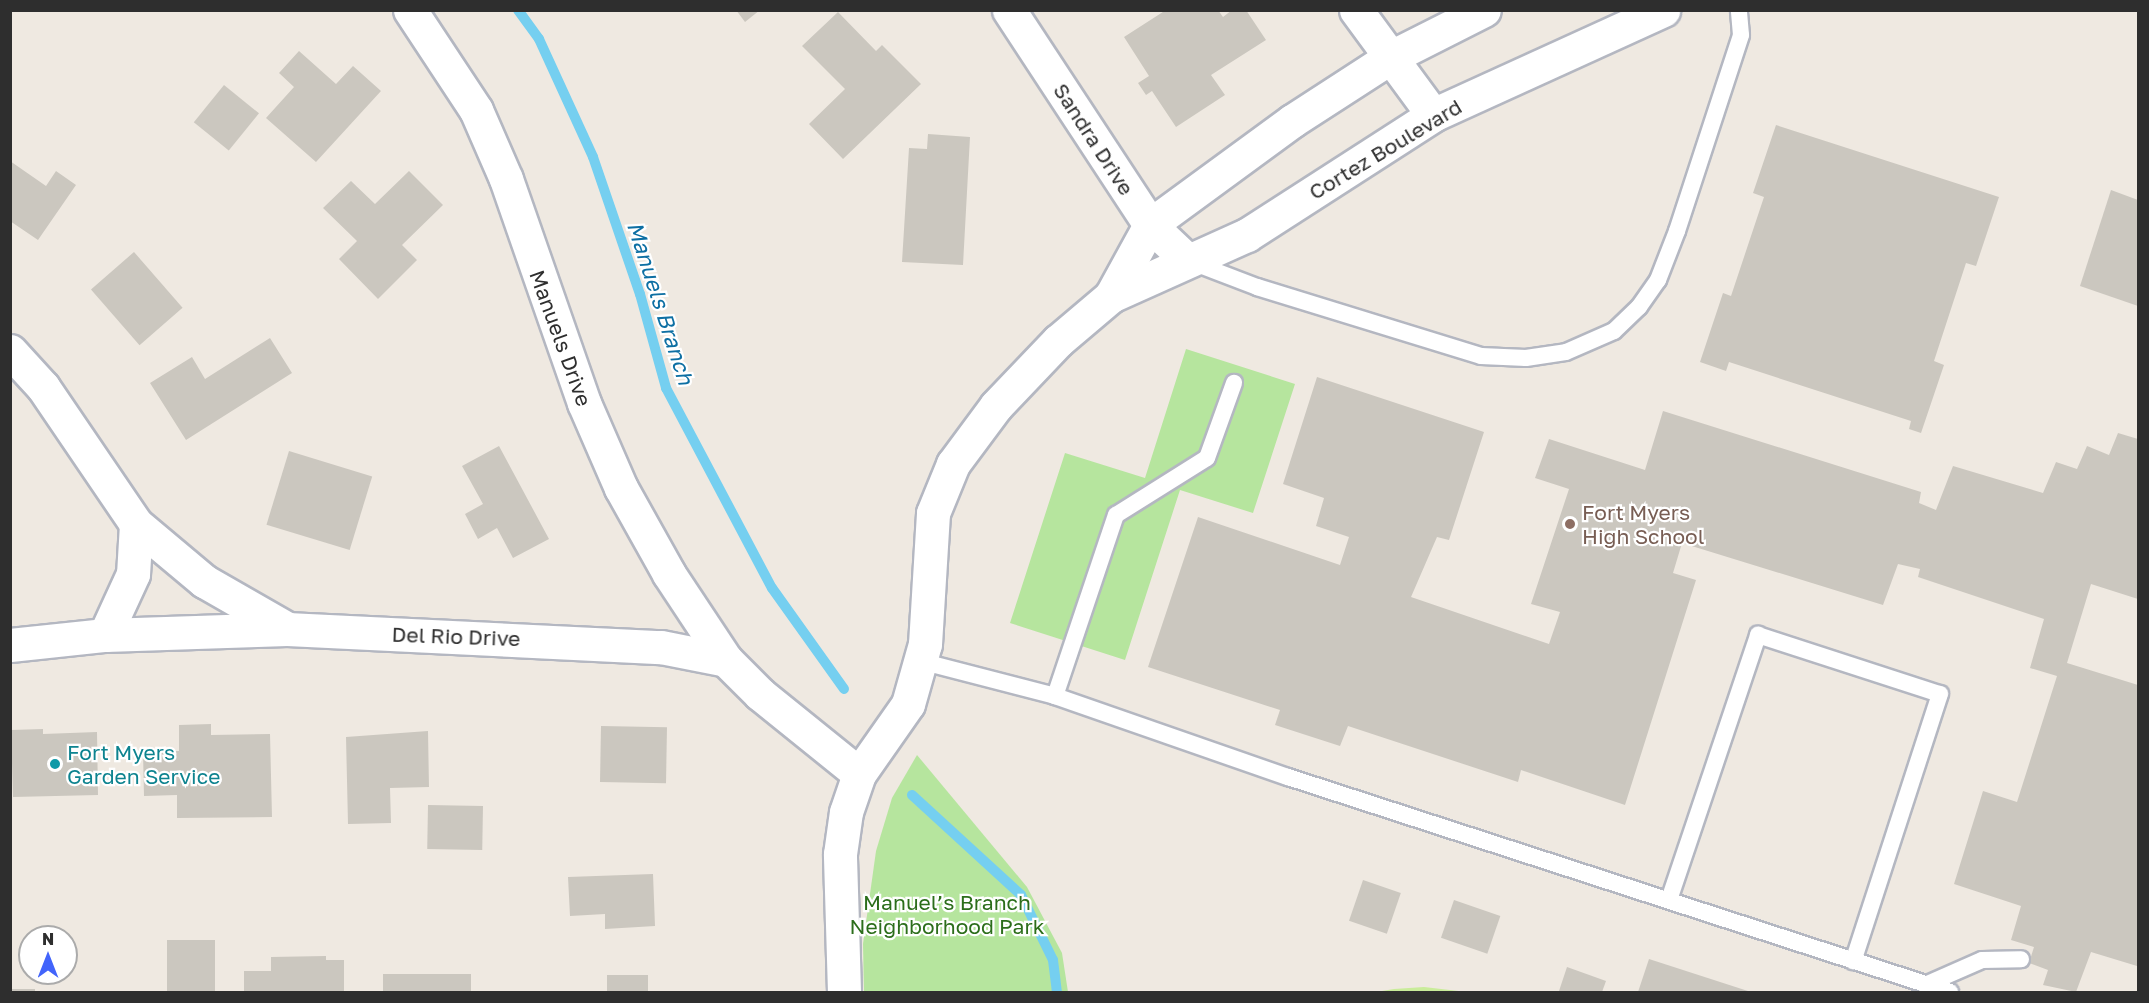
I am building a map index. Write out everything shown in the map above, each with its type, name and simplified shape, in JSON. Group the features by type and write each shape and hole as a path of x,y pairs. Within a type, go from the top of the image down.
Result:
{"street":[{"name":"Manuels Drive","path":"410,10 476,110 506,179 576,383 621,488 669,574 726,660"},
{"name":"Sandra Drive","path":"1009,10 1150,225 1188,261"},
{"path":"1356,10 1433,115"},
{"name":"Cortez Boulevard","path":"1111,296 1150,225 1292,121 1391,57 1484,10"},
{"name":"Cortez Boulevard","path":"844,993 840,854 846,812 859,774 908,704 925,644 933,513 953,464 996,406 1058,341 1111,296 1247,235 1433,115 1663,10"},
{"path":"10,351 49,396 136,524 204,581 287,628"},
{"path":"105,635 133,574 136,524"},
{"name":"Del Rio Drive","path":"10,645 105,635 287,628 588,641 661,647 726,660"},
{"path":"726,660 760,694 859,774"}],"lane":[{"path":"1188,261 1257,287 1481,356 1526,358 1566,352 1614,331 1639,307 1658,280 1674,241 1741,35 1739,10"},
{"path":"1055,696 1116,515 1208,458 1234,383"},
{"path":"1669,900 1758,635 1940,694 1853,961"},
{"path":"920,662 1055,696 1288,777 1950,993"},
{"path":"1925,985 1982,960 2021,959"}],"green space":[{"path":"1186,349 1295,384 1253,513 1180,490 1125,660 1010,623 1065,453 1145,478"},
{"name":"Manuel’s Branch Neighborhood Park","path":"917,755 1027,887 1062,953 1068,992 864,992 863,944 876,851 892,798"},
{"path":"1424,987 1467,992 1376,992 1394,989"}],"building":[{"path":"736,10 760,10 745,22"},
{"path":"1166,10 1218,10 1223,17 1232,10 1246,10 1266,40 1211,75 1225,95 1176,127 1152,91 1146,95 1138,83 1149,76 1124,37"},
{"path":"838,12 876,51 882,45 921,84 843,159 809,124 845,89 802,46"},
{"path":"299,51 336,84 353,66 381,91 316,162 266,118 294,87 279,73"},
{"path":"224,85 259,113 229,151 194,122"},
{"path":"1776,125 1999,197 1976,266 1966,263 1934,361 1944,365 1921,433 1909,429 1911,421 1729,362 1726,371 1700,362 1723,293 1731,296 1764,197 1753,193"},
{"path":"928,134 970,137 963,265 902,262 909,148 927,149"},
{"path":"10,161 46,186 56,171 76,185 38,240 10,221"},
{"path":"409,171 443,205 402,245 417,260 378,299 339,259 357,241 323,208 351,181 375,204"},
{"path":"2111,190 2138,200 2138,306 2080,286"},
{"path":"134,252 183,308 140,345 91,289"},
{"path":"270,338 292,373 186,440 150,383 192,357 205,379"},
{"path":"1317,377 1484,432 1449,540 1437,537 1411,597 1549,644 1560,612 1531,604 1569,489 1535,478 1549,439 1645,470 1663,411 1921,492 1919,503 1936,510 1953,466 2043,493 2056,462 2077,469 2087,446 2109,455 2118,433 2138,439 2138,599 2091,584 2067,663 2138,685 2137,966 2091,952 2076,992 2043,985 2048,970 2029,963 2034,947 2011,940 2021,906 1954,884 1983,791 2017,802 2057,676 2030,668 2044,619 1918,577 1920,569 1898,564 1883,605 1682,543 1673,573 1696,580 1625,805 1521,770 1518,782 1348,726 1340,746 1275,725 1280,710 1148,667 1198,517 1340,565 1349,537 1316,526 1324,498 1283,484"},
{"path":"499,446 549,539 513,558 497,528 478,539 465,514 483,504 462,466"},
{"path":"289,451 372,476 350,550 266,525"},
{"path":"211,724 211,735 270,734 272,817 177,818 177,795 144,796 143,752 179,751 179,725"},
{"path":"601,726 667,727 666,783 600,782"},
{"name":"Fort Myers Garden Service","path":"43,729 43,734 97,732 98,795 13,797 11,730"},
{"path":"428,731 429,787 390,788 391,823 348,824 346,737"},
{"path":"428,805 483,806 482,850 427,849"},
{"path":"653,874 655,926 605,929 605,914 570,916 568,877"},
{"path":"1363,880 1401,893 1387,934 1349,921"},
{"path":"1454,900 1500,916 1487,954 1441,938"},
{"path":"167,940 215,940 215,992 167,992"},
{"path":"326,956 326,960 344,960 344,992 244,992 244,971 271,971 271,957"},
{"path":"1649,959 1751,992 1638,992"},
{"path":"1567,967 1606,981 1602,992 1559,991"},
{"path":"383,974 471,974 471,992 383,992"},
{"path":"607,975 648,975 648,992 607,992"},
{"path":"10,989 35,989 35,992 10,992"}],"waterway":[{"name":"Manuels Branch","path":"518,10 539,39 593,157 640,294 666,388 772,588 844,689"},
{"name":"Manuels Branch","path":"912,795 1021,895 1053,960 1057,992"}],"place":[{"name":"Fort Myers High School","path":"1570,524"},
{"name":"Fort Myers Garden Service","path":"55,764"}]}
